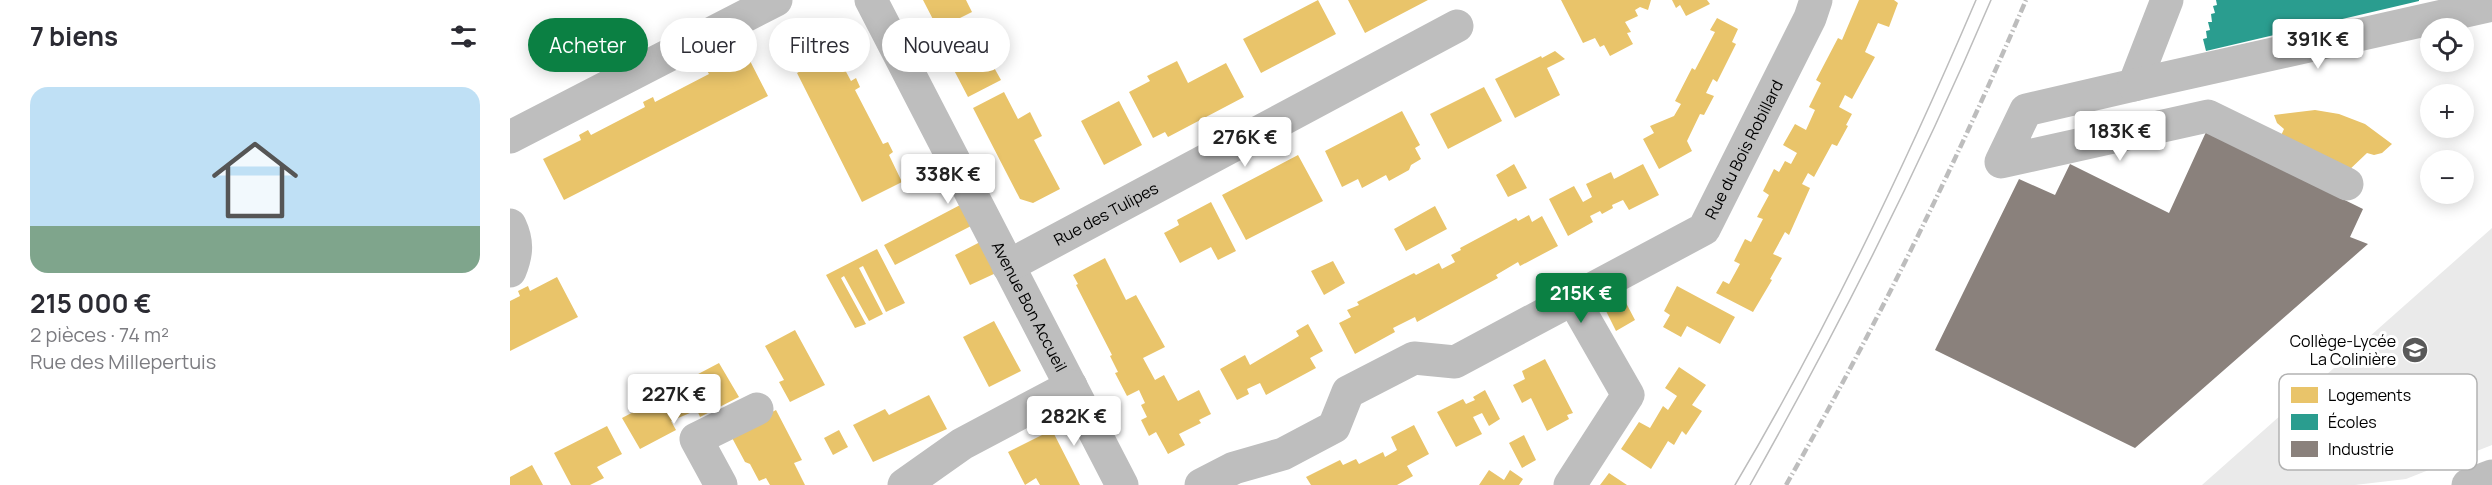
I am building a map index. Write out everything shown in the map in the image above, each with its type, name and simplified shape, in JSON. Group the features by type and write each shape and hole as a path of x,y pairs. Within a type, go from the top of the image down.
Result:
{"street":[{"path":"510,137 777,0"},
{"name":"Avenue Bon Accueil","path":"871,0 1122,485"},
{"name":"Rue du Bois Robillard","path":"1201,485 1234,468 1283,454 1334,427 1348,392 1414,358 1455,362 1704,229 1810,18 1816,0"},
{"path":"2134,86 2167,0"},
{"path":"2346,184 2208,116 2001,162 2026,110 2492,5"},
{"name":"Rue des Tulipes","path":"1008,266 1457,26"},
{"path":"510,225 515,236 517,254 510,271"},
{"path":"1570,485 1628,395 1573,299"},
{"path":"904,485 962,444 1071,386"},
{"path":"721,485 696,439 756,409"},
{"path":"2468,485 2492,476"}],"shaded area":[{"path":"2492,228 2492,445 2477,451 2477,374 2327,374"},
{"path":"2279,417 2279,470 2429,470 2406,479 2355,485 2202,485"}],"building: Logements":[{"path":"923,0 966,0 972,12 960,18 932,18"},
{"path":"1318,0 1336,34 1261,73 1243,39"},
{"path":"1348,0 1428,0 1365,33"},
{"path":"1561,0 1651,0 1648,10 1640,7 1635,10 1638,16 1625,22 1631,32 1627,33 1633,44 1610,56 1604,45 1600,47 1595,38 1583,43"},
{"path":"1672,0 1707,0 1710,4 1686,16 1680,5 1676,8"},
{"path":"1859,0 1894,0 1898,3 1889,27 1878,23 1865,52 1875,57 1852,99 1845,95 1839,107 1852,114 1846,125 1848,126 1837,146 1832,144 1814,177 1808,173 1802,184 1810,188 1789,235 1785,232 1773,254 1782,258 1753,312 1716,293 1723,281 1729,284 1740,264 1734,261 1745,239 1751,242 1763,219 1757,217 1769,195 1763,191 1774,169 1779,172 1785,161 1791,164 1797,153 1783,145 1795,124 1806,130 1815,110 1809,107 1821,83 1816,80 1838,38 1842,40"},
{"path":"1717,18 1738,29 1732,42 1736,44 1717,82 1713,79 1706,93 1714,96 1704,115 1700,114 1687,141 1692,151 1659,169 1643,139 1654,133 1650,126 1674,116 1681,104 1675,101 1692,68 1695,70 1715,32 1710,30"},
{"path":"1555,51 1565,59 1547,68 1560,95 1515,118 1495,79"},
{"path":"1177,61 1188,83 1226,63 1244,97 1168,137 1165,132 1153,138 1129,92 1150,81 1147,76"},
{"path":"708,72 756,72 768,96 564,200 543,159 581,140 579,135 588,130 591,135 645,107 643,102 653,97 655,102 709,74"},
{"path":"846,72 851,81 856,78 860,87 855,90 883,144 888,142 893,152 889,155 902,182 862,202 797,73"},
{"path":"955,72 997,72 1001,80 968,97"},
{"path":"1484,87 1502,121 1448,149 1430,114"},
{"path":"1004,92 1018,119 1030,112 1042,136 1034,140 1060,189 1033,203 1020,199 973,108"},
{"path":"1119,101 1142,145 1104,165 1081,121"},
{"path":"2315,110 2339,114 2365,124 2392,144 2382,153 2374,155 2367,153 2346,173 2279,140 2284,129 2277,123 2274,115"},
{"path":"1402,111 1420,145 1415,148 1421,159 1411,165 1409,170 1389,181 1386,175 1362,188 1358,179 1342,187 1325,151"},
{"path":"1298,155 1323,201 1246,240 1222,195"},
{"path":"1514,164 1527,188 1508,197 1496,175"},
{"path":"1643,164 1659,195 1629,210 1623,200 1612,205 1613,208 1602,214 1600,211 1590,216 1593,222 1568,236 1549,199 1574,186 1583,202 1592,197 1586,184 1611,172 1614,179"},
{"path":"1211,202 1236,251 1218,260 1211,247 1180,263 1164,233 1179,225 1177,220"},
{"path":"962,204 973,225 895,265 884,245"},
{"path":"1435,206 1447,229 1406,251 1394,229"},
{"path":"1529,215 1532,222 1542,216 1558,246 1520,266 1518,262 1496,275 1498,278 1417,322 1415,317 1393,328 1395,332 1355,354 1339,323 1351,317 1347,310 1359,305 1357,302 1439,263 1442,269 1455,262 1451,255 1461,250 1460,248 1516,218 1518,221"},
{"path":"982,241 996,273 970,285 955,255"},
{"path":"877,249 905,303 886,312 863,266 859,268 883,314 869,321 844,276 841,278 866,324 855,328 826,275"},
{"path":"1105,258 1126,300 1136,295 1165,347 1143,358 1155,380 1164,375 1178,401 1199,390 1211,414 1199,420 1201,423 1179,434 1185,445 1168,454 1156,432 1149,436 1141,420 1147,417 1141,405 1145,403 1139,390 1127,396 1115,373 1118,372 1110,356 1112,355 1076,285 1078,284 1073,275"},
{"path":"1333,261 1345,283 1324,295 1311,271"},
{"path":"557,277 578,317 510,351 510,301 520,296 518,291 528,286 530,291"},
{"path":"1677,286 1735,317 1720,344 1687,326 1681,337 1663,327 1670,315 1664,311"},
{"path":"1625,301 1635,320 1616,331 1606,311"},
{"path":"994,321 1021,371 989,387 963,337"},
{"path":"1308,324 1323,351 1310,358 1316,368 1266,395 1260,383 1247,389 1249,394 1237,400 1220,369 1245,355 1250,365 1299,336 1296,331"},
{"path":"795,330 825,385 790,402 779,382 784,380 765,346"},
{"path":"1545,359 1573,413 1567,415 1569,419 1547,431 1531,398 1522,403 1513,385 1525,379 1522,371"},
{"path":"719,363 739,397 700,417 697,410 671,421 676,430 640,449 622,418 658,399 656,393 668,387 666,383 679,376 683,382"},
{"path":"1679,367 1706,385 1692,405 1702,411 1686,435 1682,431 1674,445 1668,441 1651,469 1621,449 1639,422 1650,428 1663,406 1668,410 1677,396 1665,388"},
{"path":"1485,390 1500,419 1489,426 1482,413 1473,417 1482,434 1456,447 1437,412 1463,399 1466,404 1475,400 1473,397"},
{"path":"929,395 947,429 873,462 853,425 885,409 889,415"},
{"path":"776,410 802,460 794,463 805,485 770,485 766,478 759,481 750,464 745,462 730,434"},
{"path":"1414,425 1429,454 1407,466 1413,476 1397,485 1311,485 1306,477 1340,460 1343,465 1356,459 1359,464 1383,452 1385,457 1397,450 1391,437"},
{"path":"607,426 622,454 597,467 604,478 590,485 571,485 554,453"},
{"path":"839,430 848,447 833,455 824,438"},
{"path":"1052,430 1080,485 1040,485 1036,478 1025,485 1008,452"},
{"path":"1524,435 1536,460 1522,468 1509,443"},
{"path":"532,465 543,485 510,485 510,477"},
{"path":"1489,470 1504,480 1510,470 1523,479 1519,485 1479,485"},
{"path":"1609,473 1627,485 1600,485"}],"building: Écoles":[{"path":"2216,0 2419,1 2206,51 2203,39 2207,38 2206,31 2210,30 2208,22 2212,22 2211,14 2215,13 2213,6 2217,5"}],"building: Industrie":[{"path":"2206,132 2363,209 2350,237 2368,244 2135,448 1935,350 2019,179 2055,195 2070,164 2169,213"}],"tram line":[{"path":"1735,485 1801,367 1863,247 1893,186 1976,0"},
{"path":"1750,485 1877,246 1936,124 1991,0"}],"railway":[{"path":"1786,485 1851,367 1913,246 2026,0"}],"place":[{"name":"Collège-Lycée La Colinière","path":"2415,350"}]}
